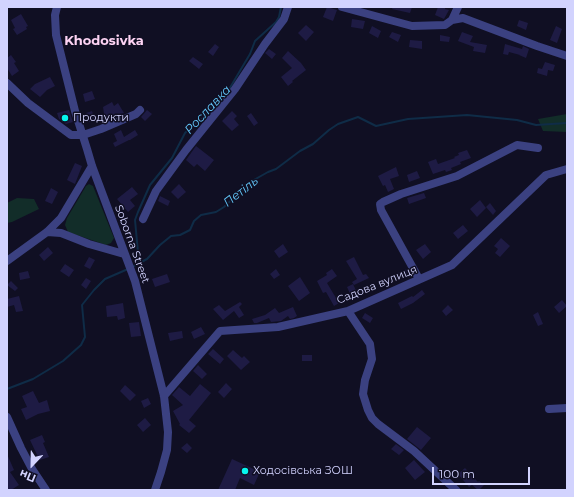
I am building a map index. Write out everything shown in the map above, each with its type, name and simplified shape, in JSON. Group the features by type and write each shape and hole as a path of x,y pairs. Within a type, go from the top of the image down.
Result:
{"street":[{"name":"Soborna Street","path":"57,7 55,16 56,35 75,111 92,166 135,281 164,396 168,432 167,450 162,472 155,490"},
{"path":"143,219 156,191 186,150 235,89 265,44 284,19 288,7"},
{"path":"342,7 412,26 445,24 452,20 463,18 567,56"},
{"path":"452,20 458,7"},
{"path":"7,83 28,102 71,135 83,135 101,129 136,114 140,110"},
{"path":"419,279 381,210 380,204 401,194 457,176 517,146 538,148"},
{"path":"7,261 47,232 61,218 92,166"},
{"name":"Садова вулиця","path":"164,396 220,331 278,326 348,311 452,265 546,174 567,169"},
{"path":"47,232 61,233 125,256"},
{"path":"348,311 370,344 372,359 365,380 364,394 368,410 372,418 414,450 456,490"},
{"path":"548,409 567,408"},
{"path":"7,417 32,469 46,490"}],"green space":[{"path":"567,114 567,132 543,131 538,119"},
{"path":"89,184 93,186 114,238 111,243 106,245 68,232 65,225 67,218 86,186"},
{"path":"17,198 34,199 39,209 7,223 7,203"}],"building":[{"path":"327,7 337,10 333,21 323,17"},
{"path":"393,7 412,7 410,13 392,9"},
{"path":"438,7 445,7 445,9 449,10 444,19 435,15"},
{"path":"21,14 28,26 26,27 27,29 17,35 13,29 15,28 11,20"},
{"path":"352,19 365,21 363,29 351,27"},
{"path":"519,20 528,23 526,30 517,26"},
{"path":"306,25 314,32 306,41 298,33"},
{"path":"372,26 381,31 378,38 369,33"},
{"path":"556,26 562,29 557,43 550,40"},
{"path":"392,32 401,35 398,42 389,37"},
{"path":"462,32 473,36 470,42 487,45 485,53 473,51 474,47 458,41"},
{"path":"440,35 450,37 449,42 440,41"},
{"path":"410,40 422,41 422,49 409,47"},
{"path":"215,44 219,47 213,56 208,52"},
{"path":"505,44 522,49 523,46 529,49 526,58 509,52 508,55 503,54"},
{"path":"269,49 276,54 272,59 265,53"},
{"path":"288,51 306,70 288,86 281,77 292,68 282,58"},
{"path":"11,55 16,62 14,63 19,71 12,76 7,68 7,58"},
{"path":"193,57 203,64 199,69 189,61"},
{"path":"545,62 555,65 553,71 548,70 547,76 537,73 538,68 542,69"},
{"path":"50,77 55,86 47,90 40,97 30,89 35,84"},
{"path":"92,91 95,99 85,102 83,94"},
{"path":"112,102 114,106 118,103 124,113 105,120 103,107"},
{"name":"Продукти","path":"69,110 73,122 66,124 59,119 57,113"},
{"path":"147,110 152,114 145,121 141,117"},
{"path":"92,111 95,120 89,122 86,113"},
{"path":"232,111 237,116 234,119 239,125 232,131 222,121"},
{"path":"251,113 258,123 254,126 247,116"},
{"path":"121,130 124,137 135,130 138,135 115,147 113,143 117,141 114,134"},
{"path":"196,146 214,160 205,171 197,164 194,167 186,160"},
{"path":"467,150 471,158 460,162 461,164 451,168 452,170 446,172 445,170 433,174 428,162 436,159 438,164 455,158 454,157 459,155 458,153"},
{"path":"75,163 82,166 75,184 67,180"},
{"path":"396,167 399,176 390,179 394,189 388,192 378,176"},
{"path":"417,171 420,178 409,182 407,175"},
{"path":"179,184 186,192 178,199 171,192"},
{"path":"132,187 138,194 130,200 135,206 128,212 117,199"},
{"path":"51,188 58,192 52,204 45,201"},
{"path":"424,193 426,198 409,204 407,198"},
{"path":"160,196 170,201 168,206 158,201"},
{"path":"480,200 486,208 477,217 470,209"},
{"path":"490,203 496,211 493,215 486,207"},
{"path":"463,225 468,231 458,239 453,233"},
{"path":"501,238 510,246 500,257 495,253 498,249 494,246"},
{"path":"283,244 288,252 279,258 274,251"},
{"path":"425,244 431,252 423,259 416,250"},
{"path":"48,247 53,253 44,261 39,255"},
{"path":"89,257 95,260 90,269 84,266"},
{"path":"354,257 363,275 366,274 369,278 354,285 352,282 357,279 346,261"},
{"path":"65,264 74,270 69,277 60,271"},
{"path":"276,269 280,275 274,279 270,274"},
{"path":"332,269 337,276 327,283 339,303 334,306 326,292 323,293 317,281 327,275 326,273"},
{"path":"407,269 410,275 400,279 398,273"},
{"path":"28,271 30,278 20,280 19,273"},
{"path":"167,274 170,282 155,287 152,279"},
{"path":"300,277 310,293 299,301 288,286"},
{"path":"86,278 91,281 86,289 81,285"},
{"path":"11,281 18,288 15,291 7,285"},
{"path":"353,284 358,295 352,298 347,287"},
{"path":"422,290 425,294 413,303 401,309 398,303 412,296 413,297"},
{"path":"19,296 23,311 16,312 14,305 7,307 7,299"},
{"path":"562,300 567,306 559,313 554,307"},
{"path":"240,302 242,304 239,307 244,315 239,318 234,311 223,320 213,309 219,305 225,311"},
{"path":"123,303 125,318 118,320 117,316 107,317 106,306"},
{"path":"448,305 453,310 446,316 442,311"},
{"path":"293,307 297,316 294,318 290,319 288,316 281,321 271,322 269,318 257,323 254,323 252,319 265,315 275,308 279,313"},
{"path":"538,312 543,324 538,326 533,315"},
{"path":"365,313 373,318 370,323 362,318"},
{"path":"139,322 141,336 131,337 129,323"},
{"path":"201,327 205,334 194,339 191,332"},
{"path":"182,331 183,338 170,341 168,333"},
{"path":"213,349 224,359 220,364 208,354"},
{"path":"233,350 242,358 244,356 250,362 241,370 227,356"},
{"path":"302,355 312,355 312,361 302,361"},
{"path":"198,365 207,374 202,379 193,371"},
{"path":"226,383 232,389 224,398 218,392"},
{"path":"200,384 211,393 189,420 196,426 189,433 179,425 180,424 173,411 183,405 172,395 179,387 190,396"},
{"path":"125,385 136,395 130,401 120,391"},
{"path":"33,391 39,403 47,400 50,411 38,414 26,420 21,409 27,407 22,396"},
{"path":"148,398 151,404 144,408 141,401"},
{"path":"145,418 151,425 143,432 137,425"},
{"path":"417,427 431,438 421,450 407,439"},
{"path":"42,435 45,442 43,443 49,457 40,460 30,440"},
{"path":"187,443 192,448 187,453 181,448"},
{"path":"396,444 404,450 399,455 391,449"},
{"path":"7,454 14,470 10,472 19,485 11,490 7,490"},
{"path":"232,459 260,472 254,485 240,478 235,490 218,490"},
{"path":"414,460 425,472 415,480 405,468"},
{"path":"465,468 478,482 479,481 484,485 479,490 472,485 469,487 458,474"}],"waterway":[{"name":"Рославка","path":"139,263 135,220 150,185 172,158 185,133 203,118 212,106 228,91 250,54 255,41 276,22 279,17 281,7"},
{"name":"Петіль","path":"132,267 147,259 171,236 180,235 190,230 194,221 201,215 216,212 224,207 252,181 276,169 300,151 313,144 338,124 358,117 376,126 408,119 467,115 517,120 536,125 567,123"},
{"name":"Петіль","path":"7,389 33,379 63,361 81,345 85,337 82,305 105,279 128,269"}],"place":[{"name":"Продукти","path":"65,118"},
{"name":"Ходосівська ЗОШ","path":"245,471"}],"district":[{"name":"Khodosivka","path":"104,41"}]}
